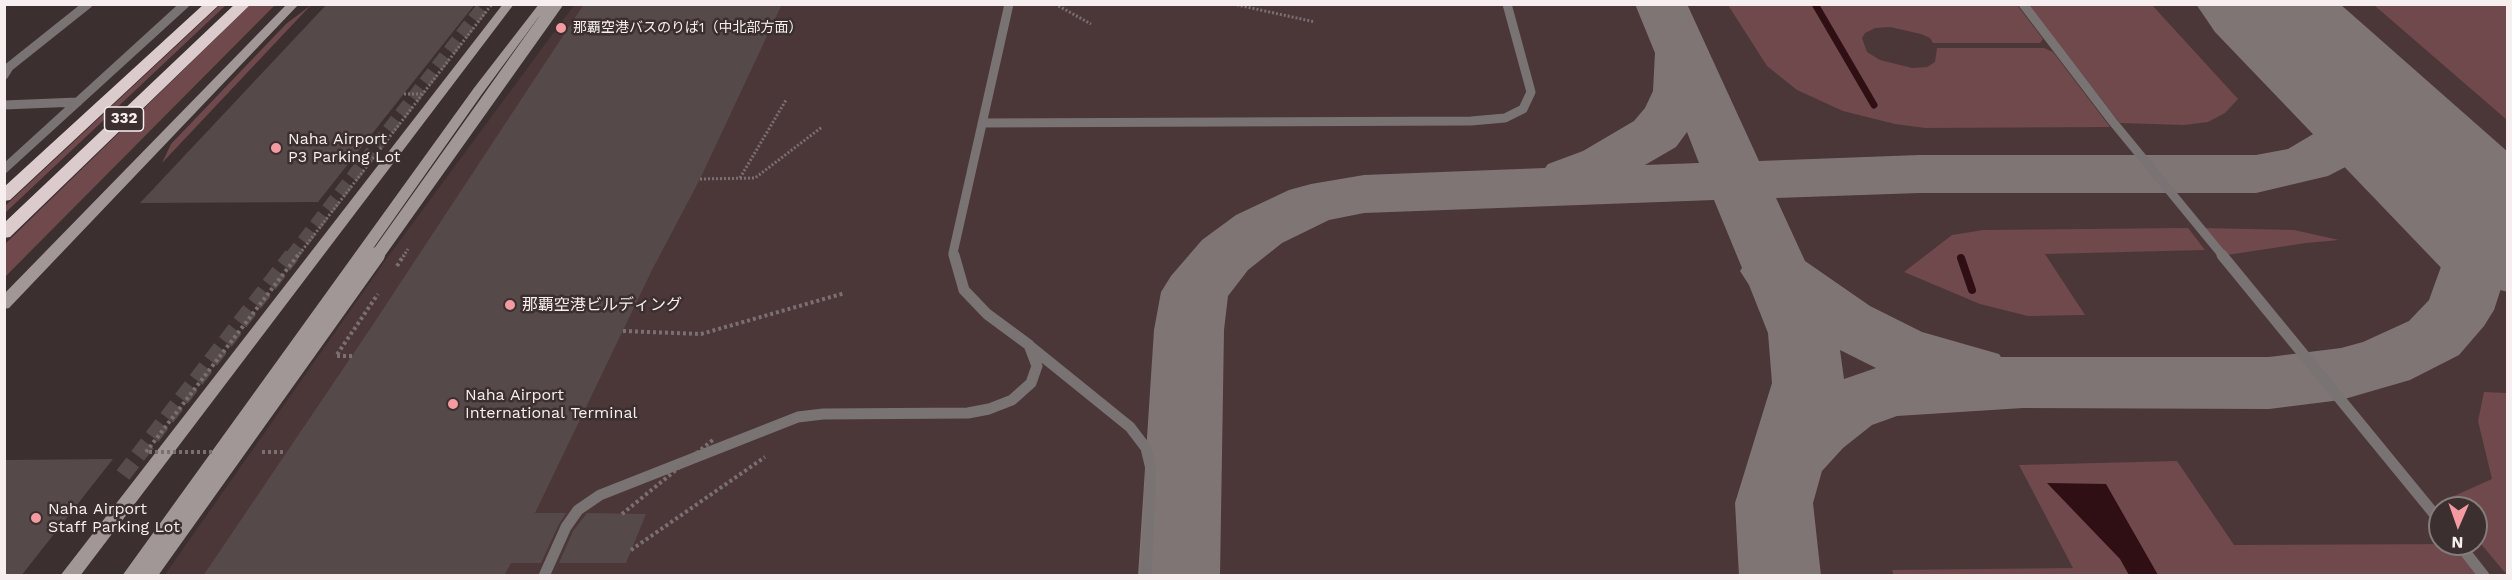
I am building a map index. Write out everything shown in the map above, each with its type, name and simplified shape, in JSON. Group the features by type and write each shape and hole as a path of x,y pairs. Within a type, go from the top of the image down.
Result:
{"highway":[{"name":"332","path":"4,196 213,4"},
{"name":"332","path":"4,233 244,4"}],"street":[{"path":"4,304 294,4"},
{"path":"69,576 509,4"},
{"path":"130,576 478,91 534,16 546,4"},
{"path":"148,576 556,4"}],"lane":[{"path":"6,70 88,4"},
{"path":"4,169 185,4"},
{"path":"1009,4 953,253 964,290 987,314 1130,427 1146,448 1151,469 1146,576"},
{"path":"982,123 1472,121 1505,118 1523,109 1531,92 1507,4"},
{"path":"2023,4 2113,122 2428,506"},
{"path":"4,105 78,102"},
{"path":"544,576 566,527 578,510 600,495 798,417 823,414 968,412 989,409 1012,400 1031,383 1038,366 1029,345"},
{"path":"2468,556 2484,576"}],"path":[{"path":"216,452 146,452 492,4"},
{"path":"1055,4 1090,24"},
{"path":"1233,4 1315,22"},
{"path":"404,94 422,94"},
{"path":"740,178 786,100"},
{"path":"700,179 755,178 822,127"},
{"path":"623,331 701,334 845,293"},
{"path":"622,514 714,440"},
{"path":"251,452 286,453"},
{"path":"632,550 765,457"}],"shaded area":[{"path":"251,4 275,5 5,277 5,244"},
{"path":"220,5 226,5 5,213 5,206"},
{"path":"311,5 162,163 171,144 286,24"},
{"path":"574,5 2507,5 2507,575 164,576 387,258"},
{"path":"1728,5 2017,5 2043,39 2040,43 1933,43 1930,38 1921,34 1890,27 1875,28 1865,33 1862,38 1867,52 1880,60 1912,68 1927,67 1935,62 1937,48 2044,48 2053,52 2110,127 1925,128 1895,124 1843,111 1797,90 1767,66"},
{"path":"2028,5 2152,5 2238,99 2225,113 2208,122 2184,125 2120,123"},
{"path":"2374,5 2507,5 2507,120"},
{"path":"2188,228 2205,250 2045,254 2085,315 2028,316 1980,304 1904,272 1952,235 1983,230"},
{"path":"2204,228 2294,230 2339,240 2227,255"},
{"path":"2484,392 2507,393 2507,575 2488,552 2488,496 2454,496 2492,479 2478,421"},
{"path":"2177,461 2234,545 2428,544 2428,556 2465,556 2480,575 1894,576 1892,570 2073,568 2019,465"},
{"path":"2047,483 2106,484 2158,575 2129,575 2120,559"}],"building":[{"name":"Naha Airport P3 Parking Lot","path":"327,4 475,4 318,202 140,203"},
{"name":"那覇空港ビルディング","path":"584,4 782,4 700,179 652,270 535,513 566,513 541,563 511,563 504,576 203,576 370,329"},
{"name":"Naha Airport Staff Parking Lot","path":"113,459 21,576 4,576 4,460"},
{"path":"587,513 646,514 626,563 559,563 573,531"}],"waterway":[{"path":"1815,4 1874,105"},
{"path":"1961,258 1972,290"}],"taxiway":[{"path":"1661,4 1737,181"},
{"path":"1570,177 1604,164 1655,134 1672,112 1681,91 1682,53"},
{"path":"1737,181 1919,174 2256,174 2307,163 2332,150 2348,137 2353,109 2347,86"},
{"path":"2427,163 2508,198"},
{"path":"1179,576 1189,330 1195,292 1225,255 1259,229 1311,204 1364,194 1737,181"},
{"path":"1737,181 1778,274"},
{"path":"1787,461 1798,446 1817,428 1846,406 1890,390 1943,385 2023,382 2269,383 2341,374 2385,362 2434,338 2460,310 2480,250 2482,216"},
{"path":"1773,271 1778,274"},
{"path":"1778,274 1846,323 1897,349 1974,372"},
{"path":"1778,274 1803,333 1808,383 1774,503 1780,576"}],"runway":[{"path":"2261,4 2508,240"}],"tunnel":[{"path":"291,257 485,4"},
{"path":"123,475 292,255"}],"place":[{"name":"那覇空港バスのりば1（中北部方面）","path":"561,28"},
{"name":"Naha Airport P3 Parking Lot","path":"276,148"},
{"name":"那覇空港ビルディング","path":"510,305"},
{"name":"Naha Airport International Terminal","path":"453,404"},
{"name":"Naha Airport Staff Parking Lot","path":"36,518"}]}
